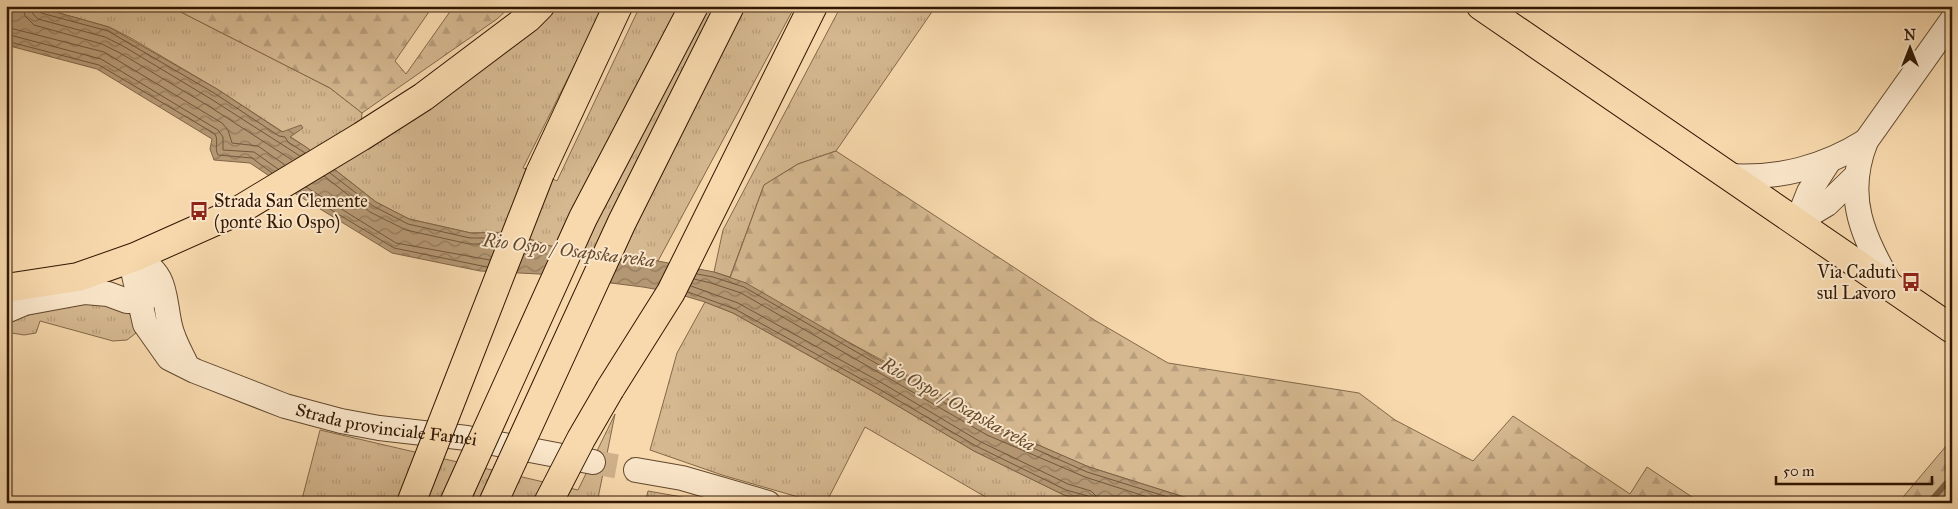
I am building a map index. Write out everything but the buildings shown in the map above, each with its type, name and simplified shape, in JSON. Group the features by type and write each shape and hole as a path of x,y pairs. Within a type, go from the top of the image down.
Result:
{"main road":[{"path":"6,288 78,277 135,257 236,212 422,97 528,18 540,6"},
{"path":"411,503 540,173 618,6"},
{"path":"454,503 583,218 694,6"},
{"path":"492,503 622,222 730,6"},
{"path":"548,503 581,439 610,389 671,292 813,6"},
{"path":"1489,8 1950,329"}],"street":[{"path":"1892,288 1873,253 1863,228 1857,201 1855,177 1859,158 1866,141 1952,20"},
{"path":"1728,176 1755,177 1781,175 1814,167 1848,152 1866,141"},
{"path":"1796,222 1809,192 1829,161"},
{"path":"1796,222 1827,204 1855,177"},
{"path":"135,257 147,264 160,278 170,326 187,366"},
{"name":"Strada provinciale Farnei","path":"135,257 134,275 139,301 146,324 154,338 169,358 229,385 277,403 341,421 379,428 468,438 593,462"},
{"path":"6,311 25,304 85,292 108,294 127,301 139,301 164,290"},
{"path":"636,470 682,478 768,503"}],"green space":[{"path":"34,6 169,6 330,88 362,113 360,137 368,150 550,14 558,6 604,6 523,168 557,181 640,6 795,6 658,261 550,246 510,233 471,233 409,219 376,202 306,147 217,89 129,37 109,27"},
{"path":"169,6 433,6 395,61 406,74 454,6 511,6 497,19 362,113 330,88"},
{"path":"841,6 936,6 836,151 798,164 764,185 730,277 714,272 723,230"},
{"path":"836,151 1096,321 1168,363 1359,393 1395,420 1473,461 1513,416 1630,494 1647,467 1701,503 1203,503 1089,467 992,425 891,365 730,278 764,185 798,164"},
{"path":"88,301 120,308 127,312 135,324 136,333 127,340 113,341 40,321 36,333 24,335 6,332 6,322"},
{"path":"705,302 733,313 876,393 974,451 1064,495 1095,503 996,503 865,427 826,503 819,503 722,475 650,450 677,353"},
{"path":"615,414 597,503 301,503 320,430 578,490"},
{"path":"1952,439 1952,503 1898,503"},
{"path":"648,491 716,503 645,503"}],"water":[{"name":"Rio Ospo / Osapska reka","path":"6,6 34,6 109,27 217,89 282,132 301,125 303,128 290,137 306,147 376,202 409,219 471,233 510,232 550,246 658,261 714,272 746,283 992,425 1089,467 1203,503 1095,503 1064,495 974,451 876,393 733,313 705,302 671,292 643,287 539,274 480,271 392,253 299,196 250,163 214,160 210,149 212,139 97,69 6,45"}],"pier":[{"path":"555,244 622,253 607,285 540,277"}],"waterway":[{"path":"1929,503 1952,477"}],"tunnel":[{"path":"593,462 636,470"}],"place":[{"name":"Strada San Clemente (ponte Rio Ospo)","path":"199,211"},
{"name":"Via Caduti sul Lavoro","path":"1911,282"}]}
